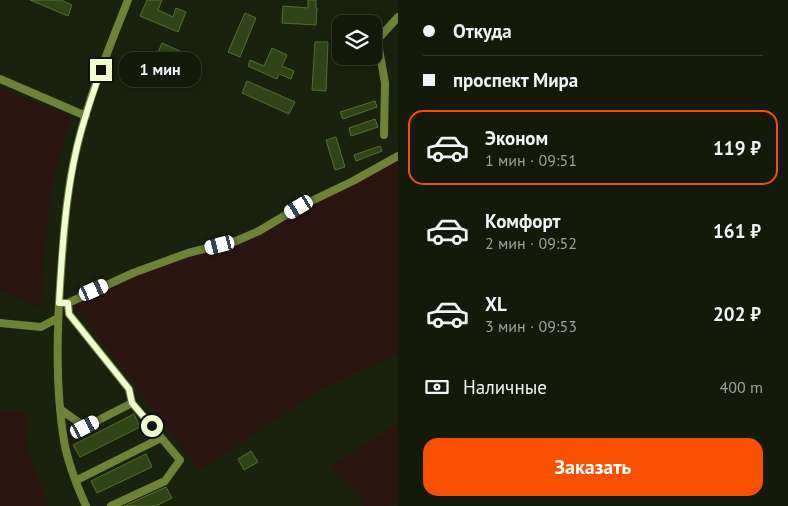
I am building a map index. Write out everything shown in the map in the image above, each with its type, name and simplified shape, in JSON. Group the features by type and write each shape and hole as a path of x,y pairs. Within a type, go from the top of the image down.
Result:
{"street":[{"path":"86,506 65,443 60,408 58,318 63,240 77,146 106,55 128,0"},
{"path":"384,135 385,83 378,43 379,38 398,17"},
{"path":"0,79 86,116"},
{"path":"59,303 68,303 133,273 188,253 236,241 259,231 299,207 353,181 398,156"},
{"path":"68,303 69,314 129,389 132,403 180,460 165,481 111,506"},
{"path":"0,323 41,327 58,318"},
{"path":"60,408 85,427 132,403"},
{"path":"76,480 161,438"}],"shaded area":[{"path":"0,88 71,117 51,188 40,308 0,290"},
{"path":"398,158 398,354 321,389 200,470 73,305 158,268 253,237"},
{"path":"25,411 29,453 48,506 0,506 0,412"},
{"path":"398,423 398,499 387,506 363,506 360,494 330,467"}],"building":[{"path":"30,0 61,0 72,5 68,16"},
{"path":"147,0 162,0 158,10 173,17 176,8 186,12 178,32 140,16"},
{"path":"308,0 316,0 316,25 282,23 283,6 308,8"},
{"path":"245,13 256,18 240,57 228,52"},
{"path":"315,42 328,42 326,91 312,90"},
{"path":"162,43 198,59 192,72 156,57"},
{"path":"272,48 287,55 282,66 294,71 291,79 279,74 277,79 248,66 250,60 264,66"},
{"path":"247,81 295,102 289,114 242,93"},
{"path":"375,101 377,107 343,119 340,112"},
{"path":"375,119 378,127 351,136 349,128"},
{"path":"336,137 345,167 335,170 326,140"},
{"path":"380,146 382,151 356,161 354,155"},
{"path":"134,414 140,427 80,457 73,445"},
{"path":"251,451 258,462 244,470 238,459"},
{"path":"146,454 152,467 97,493 91,481"},
{"path":"166,487 172,498 156,506 124,506"}],"route":[{"path":"101,70 77,146 71,177 63,240 59,303 68,303 69,314 129,389 132,403 152,426"}]}
